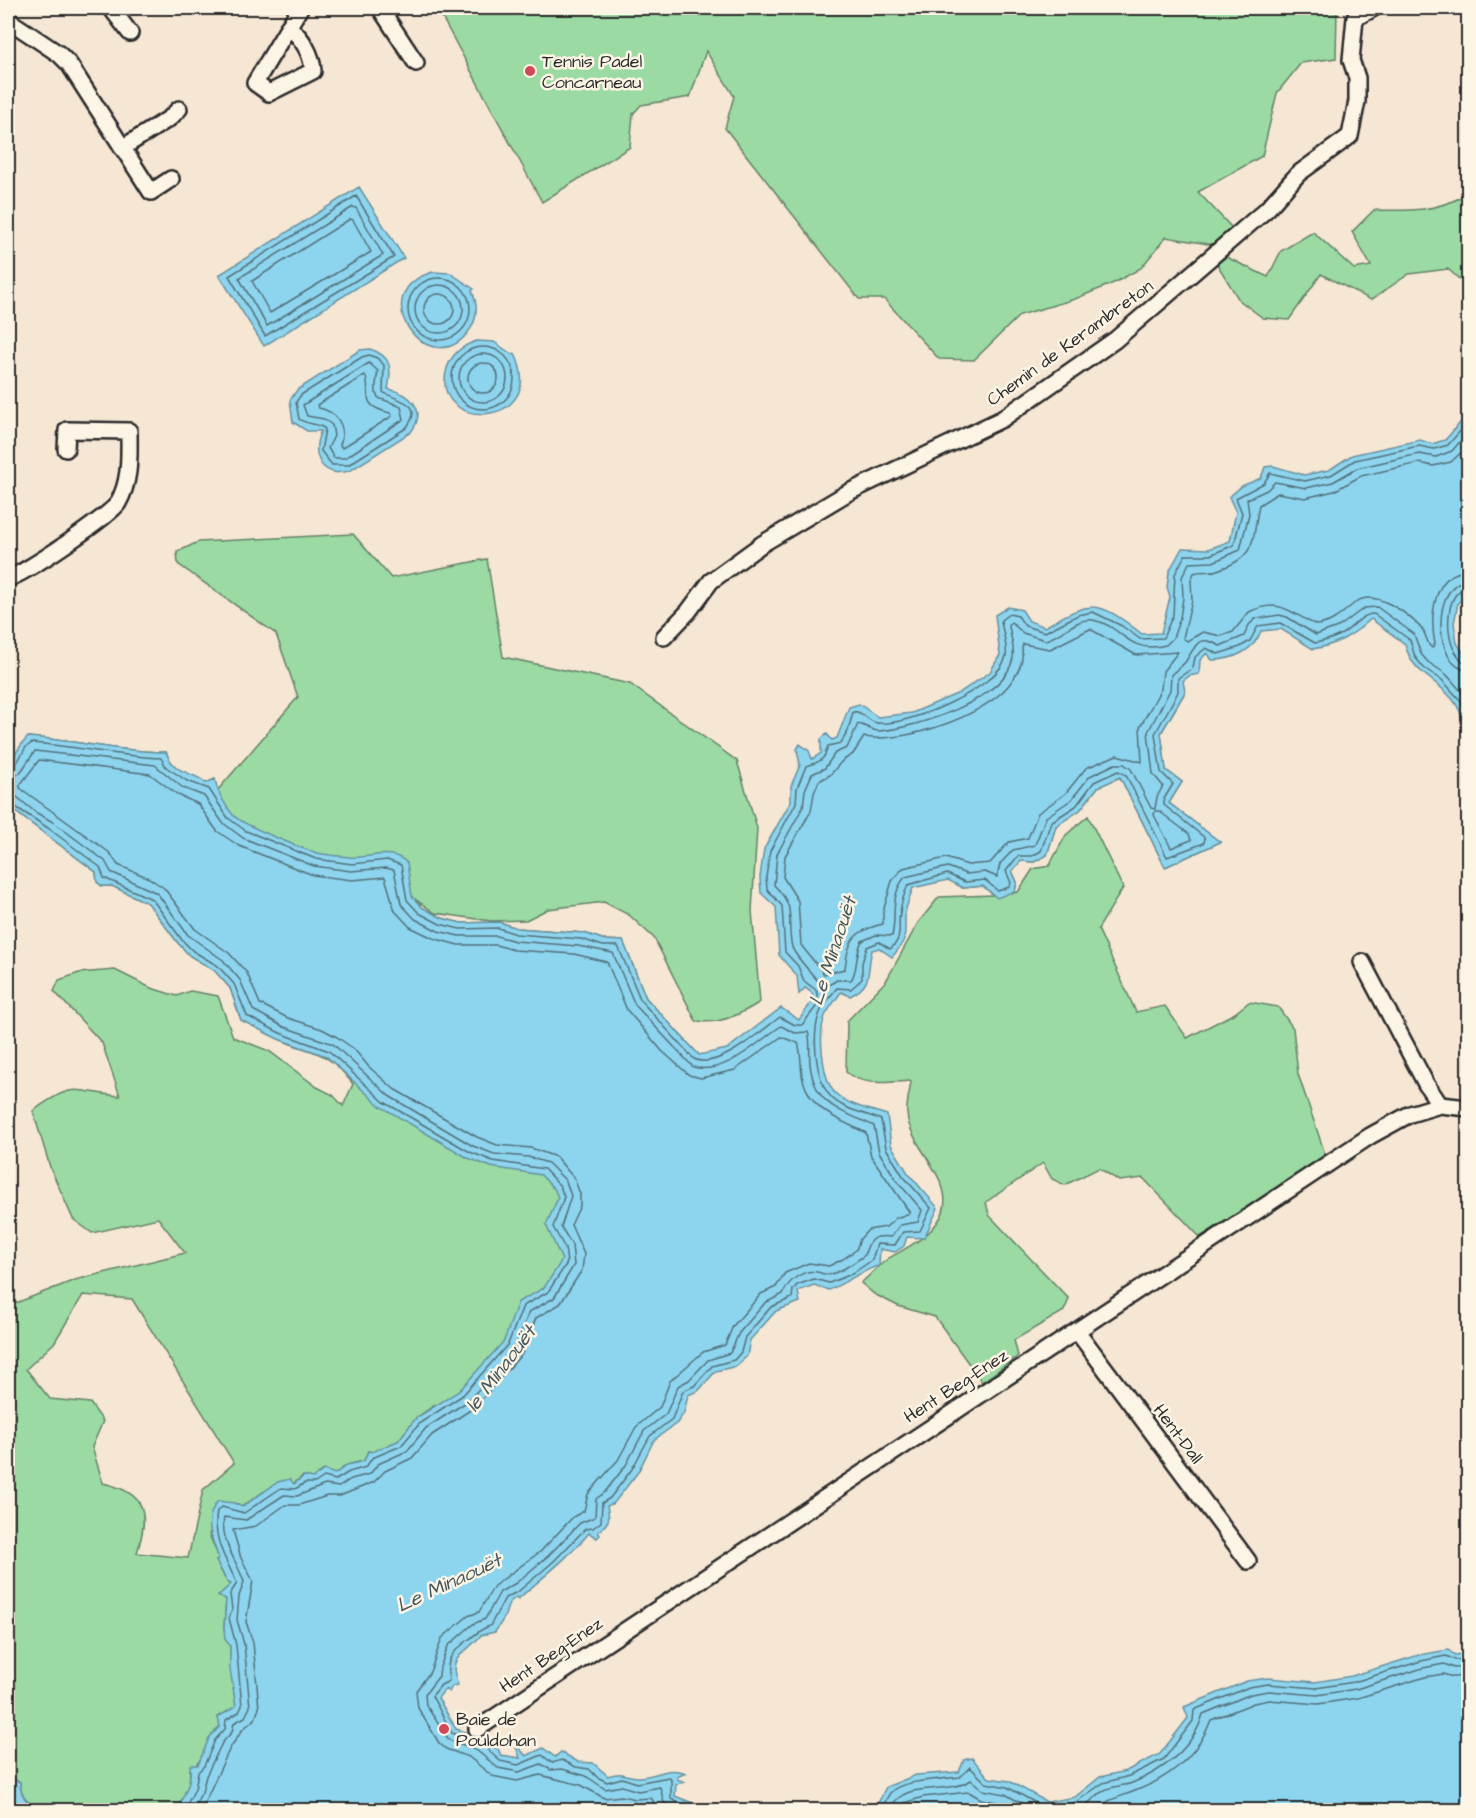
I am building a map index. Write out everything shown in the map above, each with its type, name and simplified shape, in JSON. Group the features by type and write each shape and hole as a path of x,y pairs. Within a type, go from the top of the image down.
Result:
{"street":[{"path":"111,8 130,33"},
{"path":"288,27 300,8"},
{"path":"380,8 416,63"},
{"name":"Chemin de Kerambreton","path":"664,637 688,612 711,581 762,544 849,492 1002,420 1115,340 1267,209 1298,174 1350,136 1357,100 1357,78 1351,60 1355,18 1374,8"},
{"path":"8,20 59,54 69,64 151,192 171,179"},
{"path":"123,148 170,118 178,109"},
{"path":"8,578 50,555 116,505 128,480 129,431 67,430 66,449"},
{"path":"1362,962 1426,1084 1440,1105"},
{"name":"Hent Beg-Enez","path":"477,1729 1370,1136 1410,1114 1440,1105 1468,1108"},
{"name":"Hent-Dall","path":"1077,1331 1248,1561"}],"green space":[{"path":"437,8 1243,8 1247,12 1277,13 1283,8 1337,8 1336,58 1301,63 1277,93 1262,156 1198,192 1233,229 1214,245 1166,237 1141,268 1116,282 1075,299 1020,315 974,360 939,359 884,299 859,299 725,128 734,96 706,51 690,97 641,105 633,114 630,147 542,202"},
{"path":"1468,193 1468,287 1448,269 1409,274 1371,300 1321,274 1289,320 1263,318 1239,300 1217,264 1226,257 1268,277 1281,251 1313,232 1354,269 1371,266 1352,232 1374,210 1423,209 1446,204"},
{"path":"353,534 391,578 487,559 503,657 630,684 737,761 757,828 752,911 760,1002 722,1020 696,1021 654,938 629,915 604,902 548,909 526,920 491,921 435,913 415,899 423,908 442,918 461,923 499,922 517,928 584,933 605,940 623,941 646,998 699,1055 660,1225 367,1492 436,1404 416,1418 398,1441 372,1452 368,1451 364,1461 347,1465 335,1474 322,1471 313,1478 303,1476 293,1484 265,1491 241,1507 234,1503 209,1534 219,1558 216,1561 231,1585 218,1596 226,1599 224,1628 230,1646 236,1707 218,1717 220,1726 199,1761 190,1770 189,1787 177,1810 43,1810 26,1800 20,1782 8,1777 8,1306 75,1280 185,1253 158,1218 92,1233 73,1219 50,1167 33,1111 58,1095 75,1090 120,1096 102,1043 54,991 59,980 79,973 115,970 151,988 177,996 190,991 218,996 233,1037 269,1051 317,1087 333,1095 343,1106 353,1084 327,1058 279,1039 241,1020 230,988 214,970 190,956 148,903 112,886 102,886 97,882 96,872 8,806 8,768 28,737 166,752 179,769 206,783 215,779 217,791 298,697 276,634 178,564 177,552 198,542","holes":["83,1295 132,1299 234,1463 203,1490 188,1558 137,1553 143,1527 141,1507 137,1499 129,1493 103,1483 92,1447 103,1421 90,1403 50,1399 26,1369 54,1343"]},
{"path":"1185,692 1161,733 1166,770 1182,782 1169,803 1220,842 1165,867 1120,777 1098,787 1080,810 1056,826 1047,855 1034,862 1021,861 1012,871 1017,882 1015,891 1012,893 1018,892 1033,869 1049,866 1066,835 1088,816 1123,888 1098,929 1136,1012 1165,1006 1187,1038 1235,1013 1249,1002 1278,1007 1293,1028 1298,1074 1326,1157 1200,1237 1143,1178 1119,1181 1099,1168 1065,1185 1052,1179 1043,1163 986,1202 989,1215 1069,1299 1064,1311 1014,1340 1018,1356 982,1382 935,1317 898,1306 874,1294 861,1283 885,1261 932,1229 944,1209 945,1196 941,1182 910,1128 907,1110 911,1081 868,1082 846,1072 847,1021 886,981 918,923 939,897 993,895 983,886 963,888"}],"water":[{"path":"359,187 404,258 264,346 219,275"},
{"path":"433,272 450,273 474,289 472,291 476,311 474,322 469,331 453,345 437,347 421,341 409,329 402,314 403,297 412,282"},
{"path":"477,341 494,342 513,355 515,354 521,379 516,397 504,408 487,414 469,412 455,404 446,389 447,368 452,358 467,345"},
{"path":"370,349 383,355 389,364 388,389 403,394 414,404 418,417 416,424 411,432 351,470 333,472 321,464 318,457 318,440 321,431 307,431 293,422 290,400 297,390 360,350"},
{"path":"1468,414 1468,592 1458,603 1454,623 1457,643 1468,660 1468,736 1460,711 1449,695 1420,671 1409,655 1405,644 1371,619 1344,638 1330,645 1313,649 1281,629 1261,631 1253,644 1242,653 1212,660 1207,653 1200,660 1199,674 1189,676 1183,681 1185,692 1161,733 1166,770 1182,782 1169,803 1220,842 1165,867 1120,777 1098,787 1080,810 1056,826 1047,855 1034,862 1021,861 1012,871 1017,882 1015,891 997,898 983,886 963,888 948,880 913,888 906,910 903,942 892,957 879,948 872,950 868,977 863,987 850,996 841,992 825,1016 822,1056 827,1077 835,1093 853,1104 887,1115 891,1145 908,1173 938,1208 924,1238 907,1237 904,1246 895,1252 880,1249 879,1266 829,1290 814,1285 798,1291 800,1302 776,1311 750,1340 747,1356 737,1366 716,1371 698,1391 688,1395 684,1413 677,1423 654,1440 638,1472 614,1503 607,1506 609,1518 598,1532 600,1535 597,1538 589,1533 555,1567 518,1599 516,1597 509,1603 504,1618 495,1632 481,1635 459,1656 454,1667 458,1685 452,1686 449,1692 445,1689 438,1698 456,1729 485,1738 489,1745 498,1749 501,1755 520,1758 514,1742 526,1756 543,1748 555,1757 561,1752 578,1762 593,1763 608,1776 621,1774 643,1777 674,1770 680,1771 686,1773 677,1779 685,1782 676,1784 675,1796 700,1806 712,1805 720,1810 177,1810 189,1783 190,1765 198,1765 209,1738 220,1726 218,1717 236,1706 230,1669 230,1646 225,1639 226,1599 218,1596 231,1584 227,1582 216,1560 219,1558 210,1529 213,1508 218,1501 234,1503 242,1507 278,1482 290,1479 294,1484 304,1476 313,1478 324,1470 335,1474 347,1465 364,1461 368,1451 372,1452 398,1441 416,1418 459,1391 504,1341 518,1302 544,1288 562,1260 546,1225 558,1198 555,1190 541,1175 491,1167 468,1158 380,1106 326,1056 278,1039 241,1020 230,988 214,970 190,956 148,903 112,886 102,886 97,882 96,872 8,806 12,761 28,737 166,752 179,769 206,783 215,779 221,798 233,815 260,830 317,853 356,857 387,855 401,858 407,863 412,897 423,908 442,918 461,923 499,922 517,928 584,933 605,940 623,941 646,998 699,1055 727,1049 781,1008 799,1020 813,1000 812,993 805,988 799,994 797,976 779,955 776,907 761,893 760,877 764,849 791,801 791,786 800,765 797,749 800,744 809,751 812,759 821,753 821,739 827,734 832,740 837,738 849,707 859,704 878,717 912,713 959,693 990,672 1000,655 995,615 1008,607 1022,610 1029,621 1045,627 1074,612 1095,607 1115,615 1142,634 1161,633 1170,597 1167,587 1169,572 1182,548 1209,549 1230,541 1236,512 1229,497 1242,486 1261,478 1265,467 1273,466 1304,475 1329,470 1352,455 1420,440 1432,444 1445,440"},
{"path":"1448,1650 1455,1655 1468,1653 1468,1810 862,1810 866,1804 878,1803 886,1787 916,1775 959,1772 964,1760 972,1758 989,1778 1009,1781 1047,1802 1075,1797 1100,1777 1126,1771 1160,1754 1188,1718 1184,1707 1247,1681 1268,1678 1315,1682 1352,1676 1419,1655"},
{"path":"8,1777 20,1782 26,1800 43,1810 8,1810"}],"place":[{"name":"Tennis Padel Concarneau","path":"530,71"},
{"name":"Baie de Pouldohan","path":"444,1729"}],"water label":[{"name":"Le Minaouët","path":"833,951"},
{"name":"le Minaouët","path":"501,1369"},
{"name":"Le Minaouët","path":"449,1583"}]}
